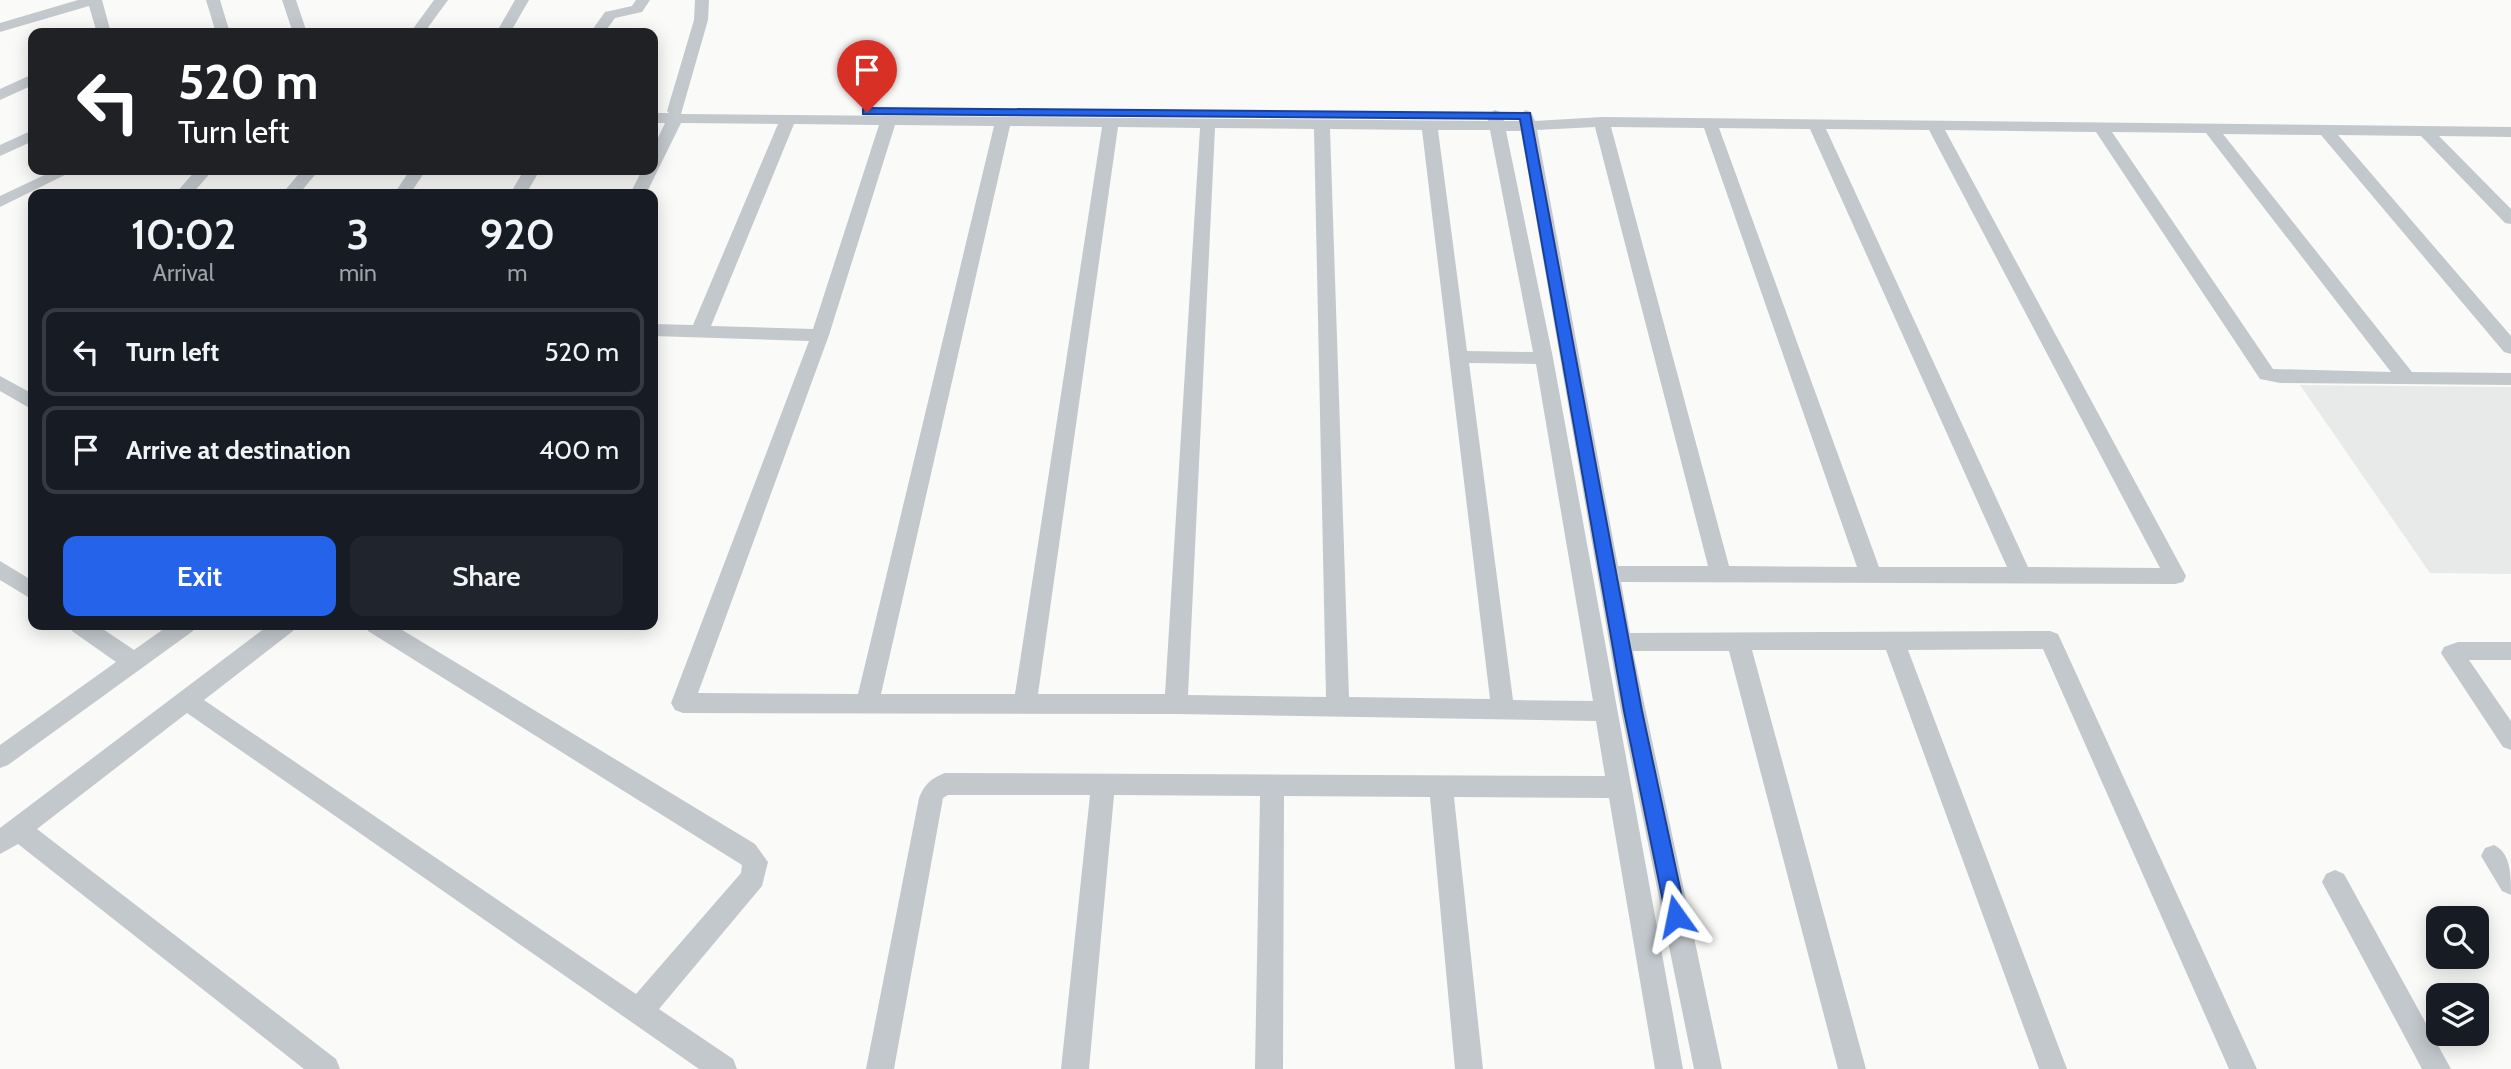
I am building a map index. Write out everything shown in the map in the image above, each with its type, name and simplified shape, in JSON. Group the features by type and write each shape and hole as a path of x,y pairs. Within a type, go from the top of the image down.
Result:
{"street":[{"path":"0,29 94,0 102,28"},
{"path":"213,0 220,28"},
{"path":"289,0 298,28"},
{"path":"420,28 441,0"},
{"path":"506,28 522,0"},
{"path":"601,28 610,15 637,9 643,0"},
{"path":"658,153 675,115 701,20 702,0"},
{"path":"0,95 28,81"},
{"path":"658,111 675,115 787,121 1003,122 1058,117 1111,121 1429,124 1496,120"},
{"path":"658,117 675,115 1526,120 2511,132"},
{"path":"1496,120 1544,358 1669,1069"},
{"path":"1526,120 1620,642 1708,1069"},
{"path":"700,331 787,121"},
{"path":"1025,704 1111,121"},
{"path":"1176,704 1208,121"},
{"path":"888,122 820,335 683,703 1176,704 1605,711"},
{"path":"867,703 1003,122"},
{"path":"1602,122 1721,575"},
{"path":"1322,123 1338,707"},
{"path":"1429,124 1503,709"},
{"path":"1710,124 1871,575"},
{"path":"1816,125 2021,575"},
{"path":"1608,575 2175,576 1935,126"},
{"path":"2101,128 2267,374 2280,377 2511,379"},
{"path":"2211,129 2406,377"},
{"path":"2325,130 2511,348"},
{"path":"2425,131 2511,219"},
{"path":"0,151 28,137"},
{"path":"0,192 36,175"},
{"path":"0,202 57,175"},
{"path":"188,189 200,175"},
{"path":"294,189 307,175"},
{"path":"658,330 820,335"},
{"path":"1459,357 1544,358"},
{"path":"0,382 28,400"},
{"path":"0,569 28,589"},
{"path":"87,630 134,662"},
{"path":"0,758 178,630"},
{"path":"279,630 9,836 326,1069"},
{"path":"384,630 746,852 755,862 753,878 639,1011"},
{"path":"1620,642 2050,640 2243,1069"},
{"path":"1738,641 1852,1069"},
{"path":"1894,641 2053,1069"},
{"path":"2511,652 2458,650 2452,653 2511,740"},
{"path":"187,701 723,1069"},
{"path":"880,1069 931,798 936,790 945,784 1621,788"},
{"path":"1441,785 1469,1069"},
{"path":"1075,1069 1104,787"},
{"path":"1269,1069 1272,787"},
{"path":"2494,856 2511,883"},
{"path":"2335,882 2437,1069"}],"shaded area":[{"path":"2300,385 2511,387 2511,574 2430,573"}],"route":[{"path":"867,112 1525,115 1633,711 1676,916"}]}
